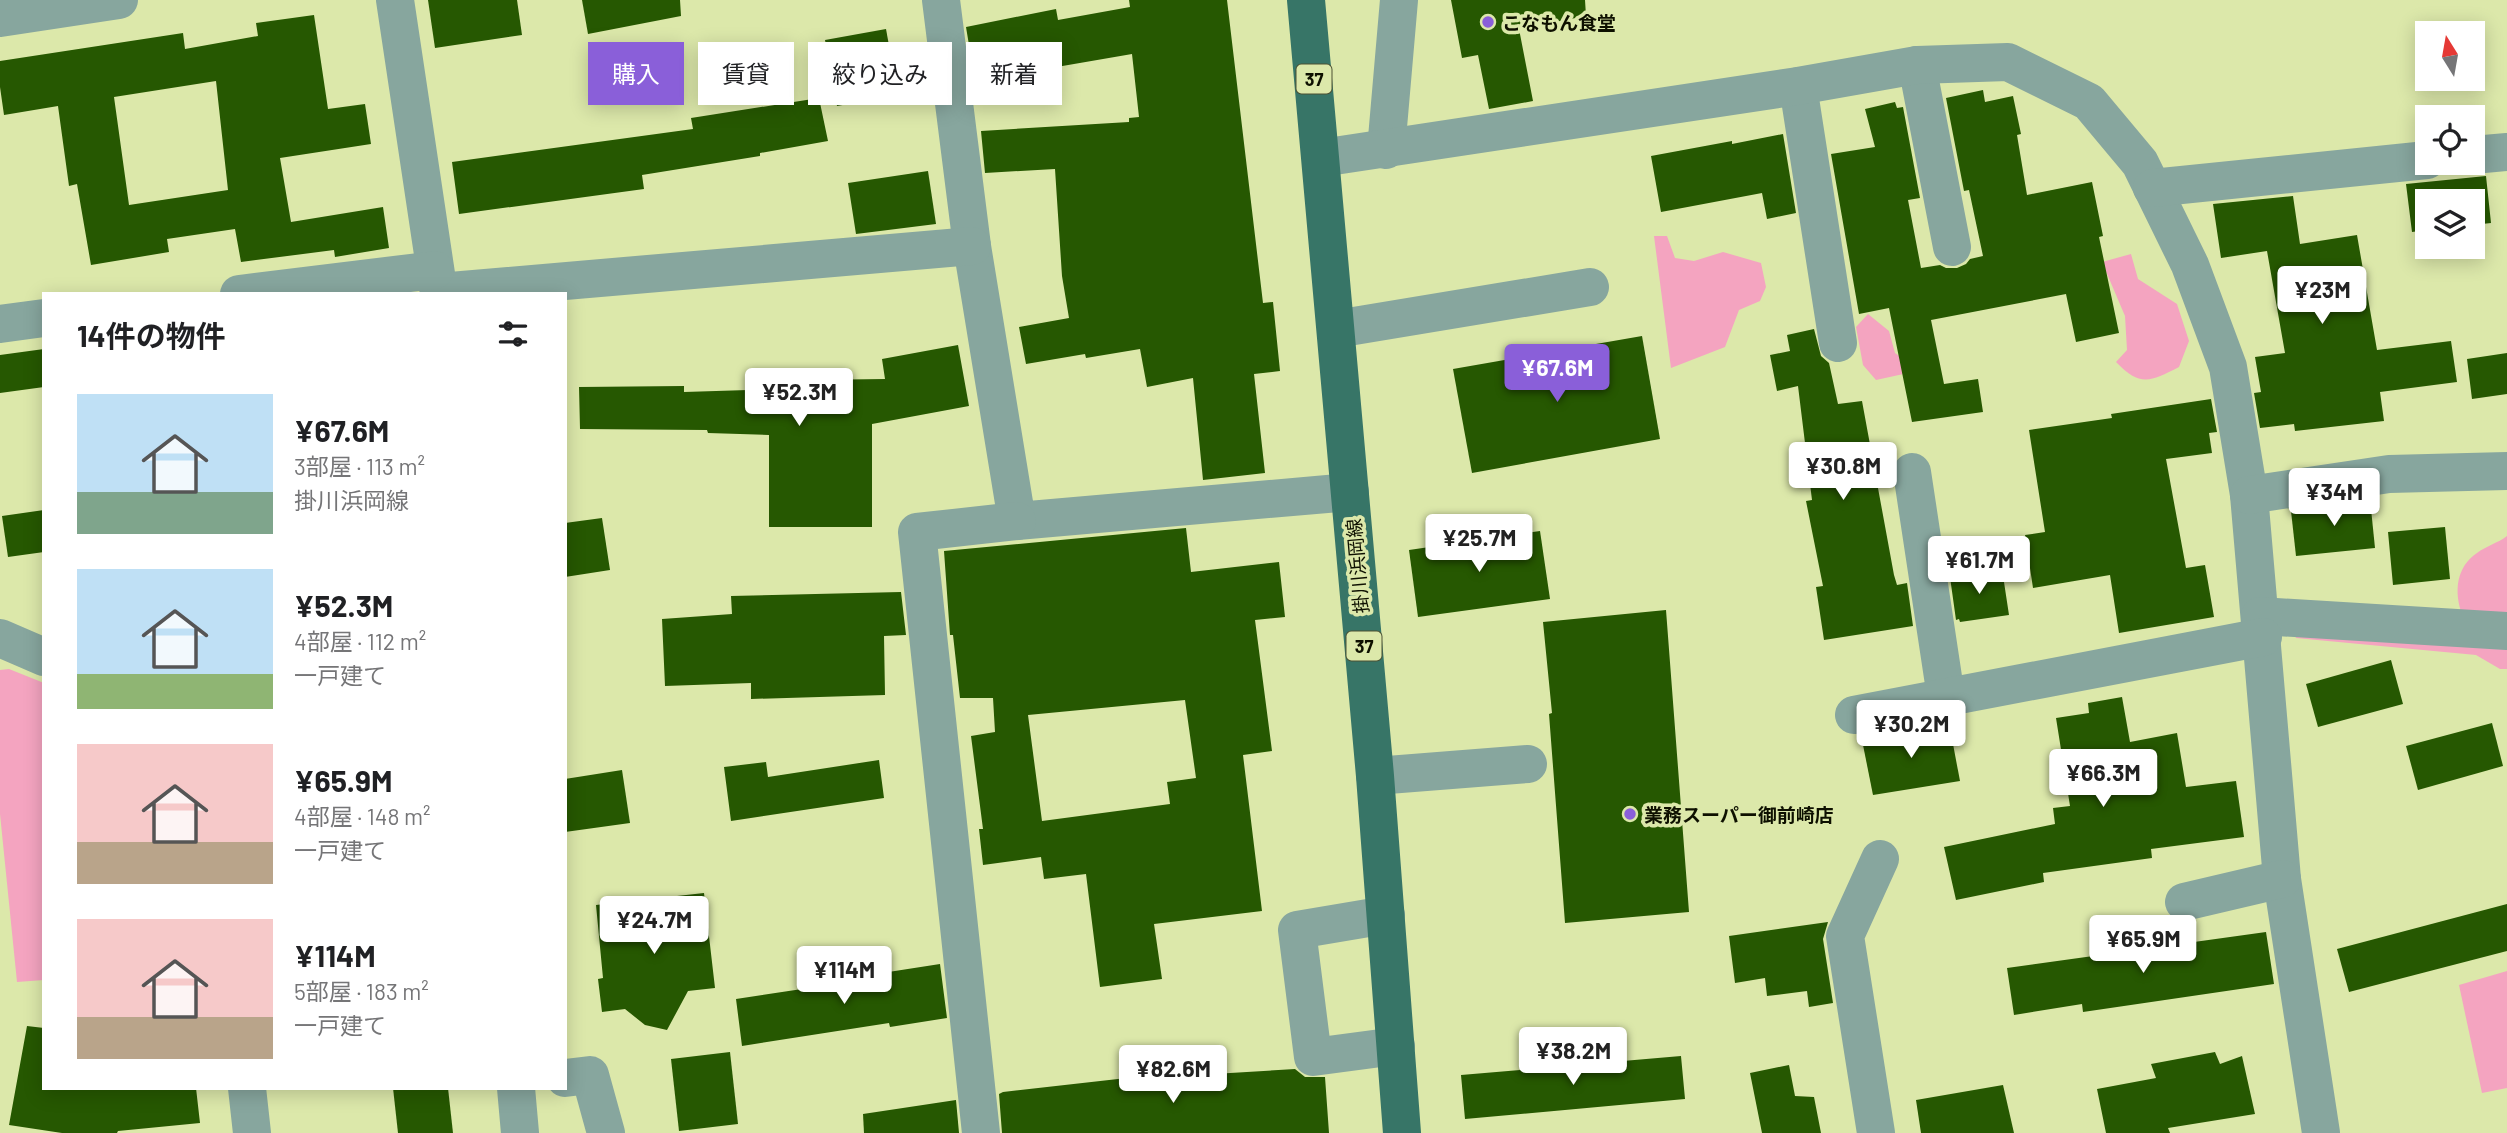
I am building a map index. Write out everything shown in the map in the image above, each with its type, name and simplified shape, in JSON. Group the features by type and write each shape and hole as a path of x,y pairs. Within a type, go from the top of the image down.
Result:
{"main road":[{"name":"掛川浜岡線","path":"1306,0 1375,776 1402,1133"}],"street":[{"path":"0,18 119,0"},
{"path":"395,0 438,285"},
{"path":"941,0 972,246 1017,521"},
{"path":"1386,150 1399,0"},
{"path":"1321,158 1798,86 1917,65 2008,62 2089,102 2140,163 2190,265 2228,367 2249,495 2282,879 2321,1133"},
{"path":"1917,65 1952,247"},
{"path":"1798,86 1838,343"},
{"path":"2485,155 2507,152"},
{"path":"2152,188 2415,161"},
{"path":"283,292 438,285 972,246"},
{"path":"1336,329 1590,287"},
{"path":"0,324 42,318"},
{"path":"2249,495 2389,474 2507,471"},
{"path":"1912,472 1946,697"},
{"path":"981,1133 917,532 1350,492"},
{"path":"1854,715 2262,627 2507,631"},
{"path":"0,638 42,656"},
{"path":"1375,776 1528,764"},
{"path":"1876,1133 1845,936 1880,859"},
{"path":"2184,902 2282,879"},
{"path":"1386,915 1297,930 1313,1057 1396,1046"},
{"path":"567,1078 590,1075 606,1133"},
{"path":"247,1090 252,1133"},
{"path":"516,1090 520,1133"}],"shaded area":[{"path":"1654,236 1667,236 1675,258 1694,261 1723,252 1761,263 1766,287 1760,301 1739,310 1725,347 1671,368"},
{"path":"2131,254 2138,279 2177,304 2189,341 2179,367 2153,379 2139,379 2116,362 2127,350 2125,316 2102,262"},
{"path":"1868,314 1889,331 1895,353 1908,362 1908,373 1876,380 1863,365 1856,327"},
{"path":"2507,536 2507,617 2462,614 2458,589 2465,565 2481,551"},
{"path":"2293,625 2507,634 2507,669 2500,669 2476,655 2296,638"},
{"path":"9,669 42,682 42,980 17,982 0,814 0,670"},
{"path":"2507,971 2507,1088 2482,1093 2459,985"}],"building":[{"path":"428,0 517,0 522,35 435,48"},
{"path":"582,0 680,0 681,16 588,34"},
{"path":"1129,0 1227,0 1263,303 1273,302 1280,371 1254,374 1265,473 1203,480 1193,378 1147,387 1140,349 1086,358 1085,354 1026,364 1019,327 1069,318 1062,276 1055,169 985,173 981,131 1129,122 1129,118 1139,117 1132,54 1062,66 1062,42 968,42 966,27 1056,9 1058,20 1130,7"},
{"path":"1451,0 1585,0 1586,16 1519,29 1533,101 1489,109 1478,55 1462,58"},
{"path":"314,15 328,109 365,104 371,144 280,158 291,222 383,207 389,248 335,257 334,250 241,262 235,229 167,239 169,252 91,265 77,184 69,186 58,106 4,115 0,61 183,33 185,49 258,36 256,23","holes":["216,81 228,190 129,205 114,97"]},
{"path":"886,29 888,42 825,42"},
{"path":"1983,90 1985,102 2013,96 2021,134 2017,135 2027,195 2092,182 2103,236 2099,237 2119,333 2076,342 2066,294 1931,320 1944,384 1978,379 1983,412 1912,422 1889,308 1859,314 1831,154 1875,147 1865,109 1895,102 1897,108 1903,107 1920,198 1908,200 1921,268 1940,265 1957,268 1970,259 1983,256 1969,190 1964,191 1946,98"},
{"path":"808,100 808,105 820,105 828,141 760,153 760,156 642,175 644,189 459,214 452,162 693,129 691,118 774,105 794,105 794,102"},
{"path":"1783,134 1796,213 1767,219 1762,193 1661,212 1651,156"},
{"path":"928,171 936,224 856,234 848,183"},
{"path":"2486,176 2491,223 2485,224 2485,189 2415,189 2415,232 2412,232 2406,184"},
{"path":"2293,196 2300,244 2357,235 2377,350 2451,341 2457,382 2380,392 2384,421 2295,431 2294,424 2260,428 2254,393 2261,392 2255,357 2285,353 2267,251 2221,258 2213,204"},
{"path":"1814,329 1821,356 1829,363 1838,404 1862,401 1894,575 1897,585 1907,583 1913,626 1824,640 1816,587 1823,586 1806,501 1812,500 1798,386 1777,391 1770,355 1790,351 1787,335"},
{"path":"1642,336 1660,439 1472,473 1453,369"},
{"path":"958,345 969,406 872,424 872,527 769,527 769,435 708,433 707,430 580,429 579,387 684,386 684,392 807,388 807,380 885,379 882,359"},
{"path":"42,349 42,387 0,393 0,355"},
{"path":"2507,353 2507,394 2472,399 2467,359"},
{"path":"2211,399 2217,432 2209,433 2212,453 2166,459 2186,568 2205,565 2214,617 2119,633 2110,575 2033,588 2025,535 2045,532 2029,430 2112,418 2111,414"},
{"path":"2370,499 2375,548 2296,556 2291,511"},
{"path":"42,510 42,552 8,557 2,516"},
{"path":"602,518 610,570 567,577 567,523"},
{"path":"2445,527 2450,579 2393,585 2388,532"},
{"path":"1186,528 1191,572 1279,562 1285,617 1255,620 1272,751 1243,755 1262,911 1154,924 1162,979 1100,987 1086,874 1044,879 1041,857 983,865 979,829 983,829 971,736 995,732 993,698 960,698 953,635 950,635 944,551","holes":["1185,700 1196,778 1167,782 1170,804 1042,821 1028,715"]},
{"path":"1540,531 1550,599 1418,617 1409,550"},
{"path":"2002,569 2009,615 1960,622 1959,619 1956,620 1950,577"},
{"path":"901,592 906,635 884,636 885,695 751,699 751,683 665,686 662,619 732,614 731,596"},
{"path":"1666,610 1689,912 1565,923 1549,714 1552,713 1543,622"},
{"path":"2391,660 2403,704 2318,727 2306,684"},
{"path":"2122,697 2130,742 2177,733 2186,787 2236,781 2244,837 2151,849 2152,858 2043,873 2044,882 1956,900 1944,847 2055,824 2053,808 2070,806 2056,718 2089,713 2088,703"},
{"path":"1949,723 1960,781 1873,795 1862,740"},
{"path":"2492,723 2503,766 2418,790 2406,746"},
{"path":"879,760 884,798 731,821 724,767 766,762 768,777"},
{"path":"622,770 630,823 567,832 567,779"},
{"path":"704,893 715,988 688,991 667,1030 645,1025 625,1009 602,1012 598,979 603,978 596,905"},
{"path":"2507,904 2507,951 2349,992 2337,949"},
{"path":"1828,922 1823,939 1833,1003 1809,1007 1807,991 1767,996 1765,978 1735,983 1729,936"},
{"path":"2266,932 2274,984 2083,1012 2082,1004 2014,1015 2007,968"},
{"path":"940,964 947,1018 890,1027 889,1023 742,1046 736,999 882,977 882,973"},
{"path":"27,1026 42,1028 42,1090 196,1090 200,1123 117,1133 62,1133 9,1125"},
{"path":"730,1052 738,1124 679,1131 671,1059"},
{"path":"2215,1052 2220,1064 2242,1056 2255,1114 2168,1128 2170,1133 2106,1133 2097,1089 2156,1078 2151,1064"},
{"path":"1681,1056 1685,1099 1465,1119 1461,1075"},
{"path":"1789,1065 1795,1096 1814,1097 1821,1133 1762,1133 1750,1073"},
{"path":"1295,1069 1305,1077 1325,1077 1329,1133 1002,1133 999,1094 1003,1092 1180,1072 1180,1076"},
{"path":"2003,1085 2014,1133 1921,1133 1916,1100"},
{"path":"393,1090 448,1090 453,1133 398,1133"},
{"path":"956,1100 959,1133 864,1133 863,1114"}],"place":[{"name":"こなもん食堂","path":"1488,22"},
{"name":"業務スーパー御前崎店","path":"1630,814"}]}
